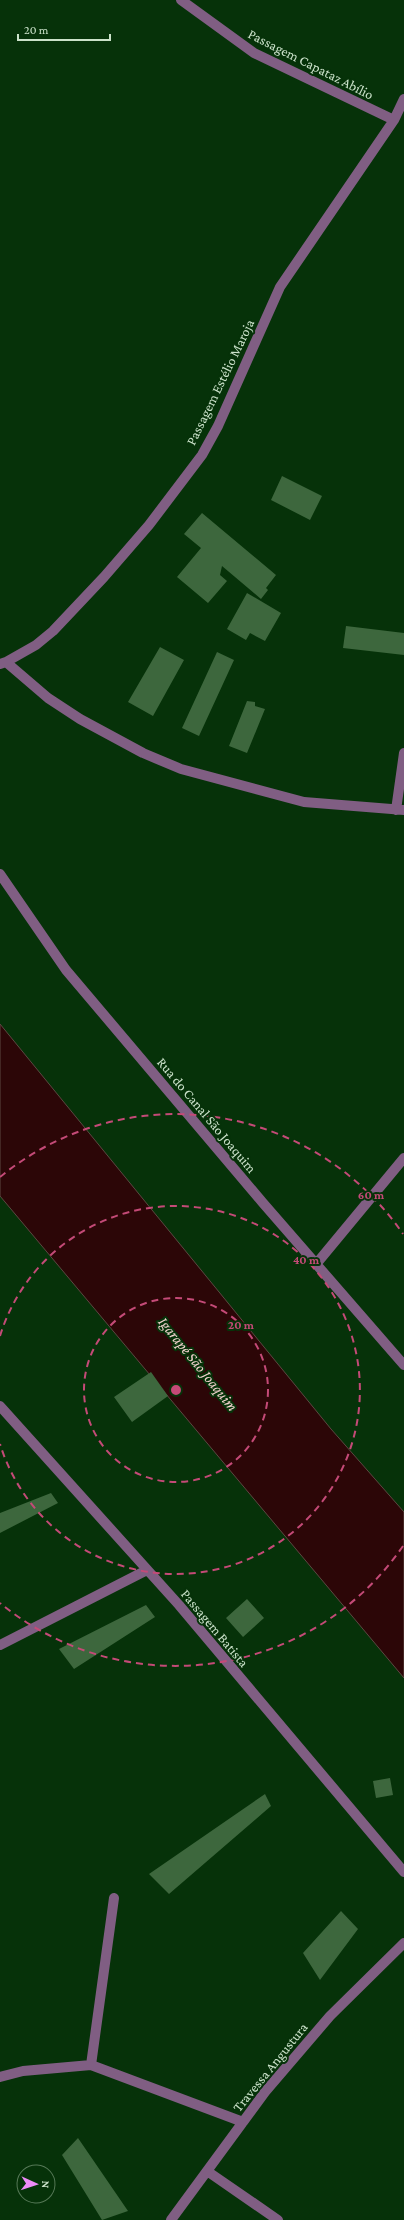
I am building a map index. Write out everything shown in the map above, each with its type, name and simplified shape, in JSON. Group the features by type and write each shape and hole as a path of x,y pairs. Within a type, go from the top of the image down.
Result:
{"street":[{"name":"Passagem Capataz Abílio","path":"181,0 254,53 394,120"},
{"name":"Passagem Estélio Maroja","path":"3,663 42,641 94,588 149,525 202,454 218,426 280,287 394,120 404,100"},
{"path":"3,663 48,698 80,719 143,753 181,769 304,802 400,810 404,752"},
{"name":"Rua do Canal São Joaquim","path":"0,874 66,970 263,1203 317,1263 404,1365"},
{"path":"317,1263 404,1158"},
{"name":"Passagem Batista","path":"0,1406 147,1570 404,1872"},
{"path":"0,1645 147,1570"},
{"path":"91,2065 114,1898"},
{"name":"Travessa Angustura","path":"171,2220 265,2092 330,2016 404,1943"},
{"path":"0,2077 23,2071 91,2065 243,2122"},
{"path":"206,2171 278,2220"}],"water":[{"name":"Igarapé São Joaquim","path":"0,1024 331,1429 404,1512 404,1678 0,1196"}],"building":[{"path":"282,476 322,496 310,520 271,500"},
{"path":"202,513 276,575 266,588 268,590 261,599 222,566 220,575 227,581 208,603 177,577 201,548 184,534"},
{"path":"247,593 281,613 265,641 250,633 246,640 227,629"},
{"path":"346,626 404,633 404,655 343,648"},
{"path":"160,647 184,660 153,716 128,702"},
{"path":"217,652 234,660 199,736 182,728"},
{"path":"247,701 255,702 255,706 265,709 247,753 229,746"},
{"path":"151,1372 168,1396 132,1422 114,1397"},
{"path":"51,1493 58,1503 0,1533 0,1513"},
{"path":"247,1599 264,1618 243,1637 226,1618"},
{"path":"146,1605 155,1617 74,1669 59,1649"},
{"path":"390,1778 393,1795 376,1798 373,1781"},
{"path":"265,1794 271,1806 169,1894 149,1874"},
{"path":"341,1911 358,1929 320,1980 303,1953"},
{"path":"78,2138 128,2211 102,2220 62,2155"}]}
